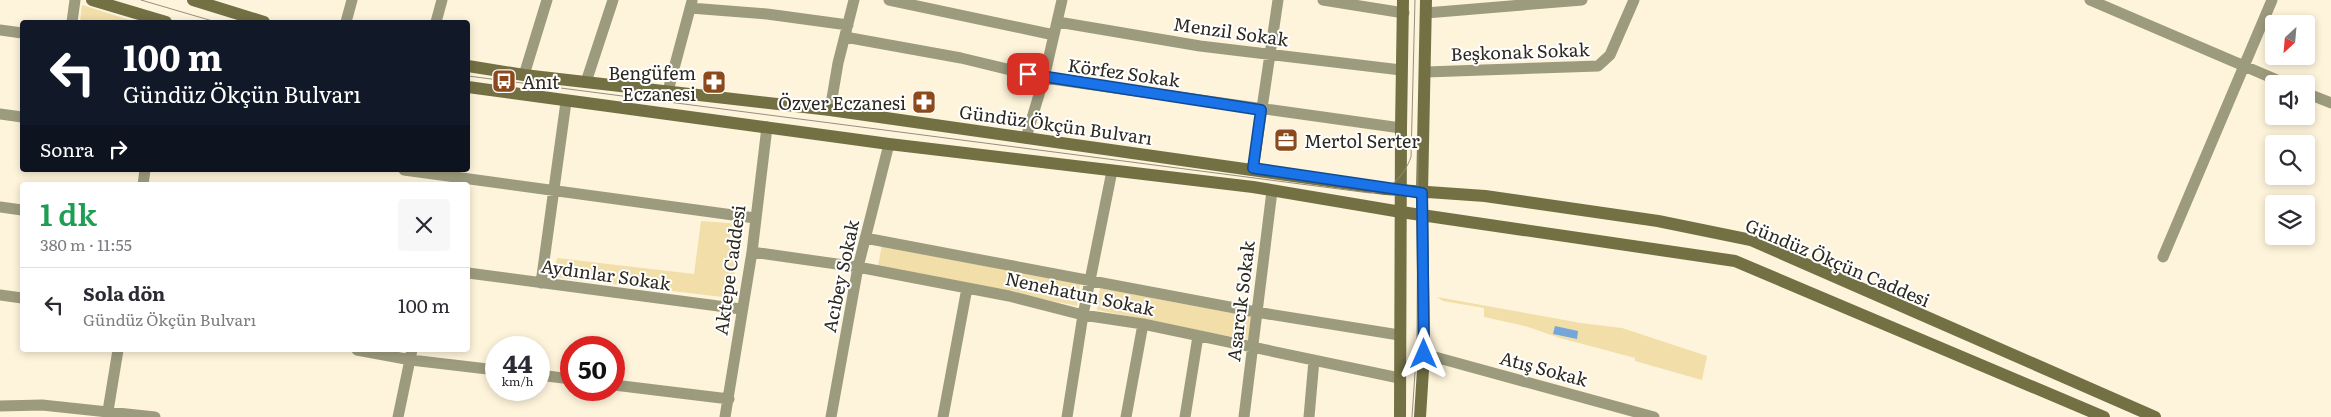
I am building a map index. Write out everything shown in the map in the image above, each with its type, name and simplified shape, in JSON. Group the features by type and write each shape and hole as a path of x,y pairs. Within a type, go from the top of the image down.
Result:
{"street":[{"path":"72,20 75,0"},
{"path":"92,0 157,20"},
{"path":"193,0 258,20"},
{"path":"347,20 352,0"},
{"path":"437,20 442,0"},
{"path":"524,75 547,0"},
{"path":"586,82 614,0"},
{"path":"830,110 854,0"},
{"path":"889,0 1054,35"},
{"path":"1026,138 1044,78 1062,0"},
{"path":"1253,168 1278,0"},
{"path":"1323,0 1404,13"},
{"path":"1400,417 1400,128 1403,0"},
{"path":"1420,417 1424,354 1422,193 1426,0"},
{"path":"1426,13 1582,0"},
{"name":"Beşkonak Sokak","path":"1426,72 1598,66 1610,55 1634,0"},
{"path":"2090,0 2266,75"},
{"path":"2163,257 2272,0"},
{"path":"668,91 691,4"},
{"name":"Körfez Sokak","path":"691,4 767,14 1044,78 1261,110 1400,128"},
{"name":"Menzil Sokak","path":"1058,22 1200,46 1401,70"},
{"path":"0,30 20,33"},
{"name":"Gündüz Ökçün Bulvarı","path":"470,66 524,75 830,110 1401,190"},
{"path":"470,87 566,102 889,144 1272,191 1735,261 2104,417"},
{"path":"2315,97 2331,103"},
{"path":"541,283 566,102"},
{"path":"0,114 20,117"},
{"name":"Aktepe Caddesi","path":"725,417 741,309 752,252 767,127"},
{"name":"Acıbey Sokak","path":"830,417 858,268 889,144"},
{"path":"1067,417 1083,315 1112,171"},
{"path":"414,172 755,218"},
{"name":"Gündüz Ökçün Caddesi","path":"1401,190 1485,196 1648,219 1751,240 2155,417"},
{"name":"Asarcık Sokak","path":"1244,417 1251,347 1272,191"},
{"path":"0,207 20,210"},
{"path":"865,238 1256,312 1400,335"},
{"name":"Nenehatun Sokak","path":"752,252 858,268 1009,296 1083,315 1143,324 1399,378"},
{"name":"Aydınlar Sokak","path":"470,273 741,309"},
{"path":"943,417 967,288"},
{"path":"0,295 20,298"},
{"path":"1126,417 1143,324"},
{"path":"1186,417 1198,336"},
{"path":"108,414 118,352"},
{"path":"379,352 412,355 485,368"},
{"name":"Atış Sokak","path":"1424,354 1654,417"},
{"path":"398,417 412,355"},
{"path":"1309,417 1314,360"},
{"path":"625,385 729,399"},
{"path":"0,406 42,405 108,414 155,417"}],"shaded area":[{"path":"82,5 130,20 80,20"},
{"path":"701,221 741,224 731,298 553,277 557,258 694,274"},
{"path":"882,245 1080,284 1077,306 878,266"},
{"path":"1100,288 1252,317 1248,340 1097,310"},
{"path":"1437,297 1581,323 1622,328 1707,356 1702,380 1525,326 1484,317 1484,308 1443,301"}],"water":[{"path":"1555,326 1578,331 1577,339 1553,334"}],"tram line":[{"path":"141,0 209,20"},
{"path":"470,76 1370,193 1384,189 1396,181 1405,170 1411,157 1415,0"},
{"path":"1412,417 1417,343 1418,147"}],"place":[{"name":"Anıt","path":"504,81"},
{"name":"Bengüfem Eczanesi","path":"714,82"},
{"name":"Özver Eczanesi","path":"924,102"},
{"name":"Mertol Serter","path":"1286,140"}],"route":[{"path":"1028,74 1044,78 1261,110 1253,168 1422,193 1424,354"}]}
